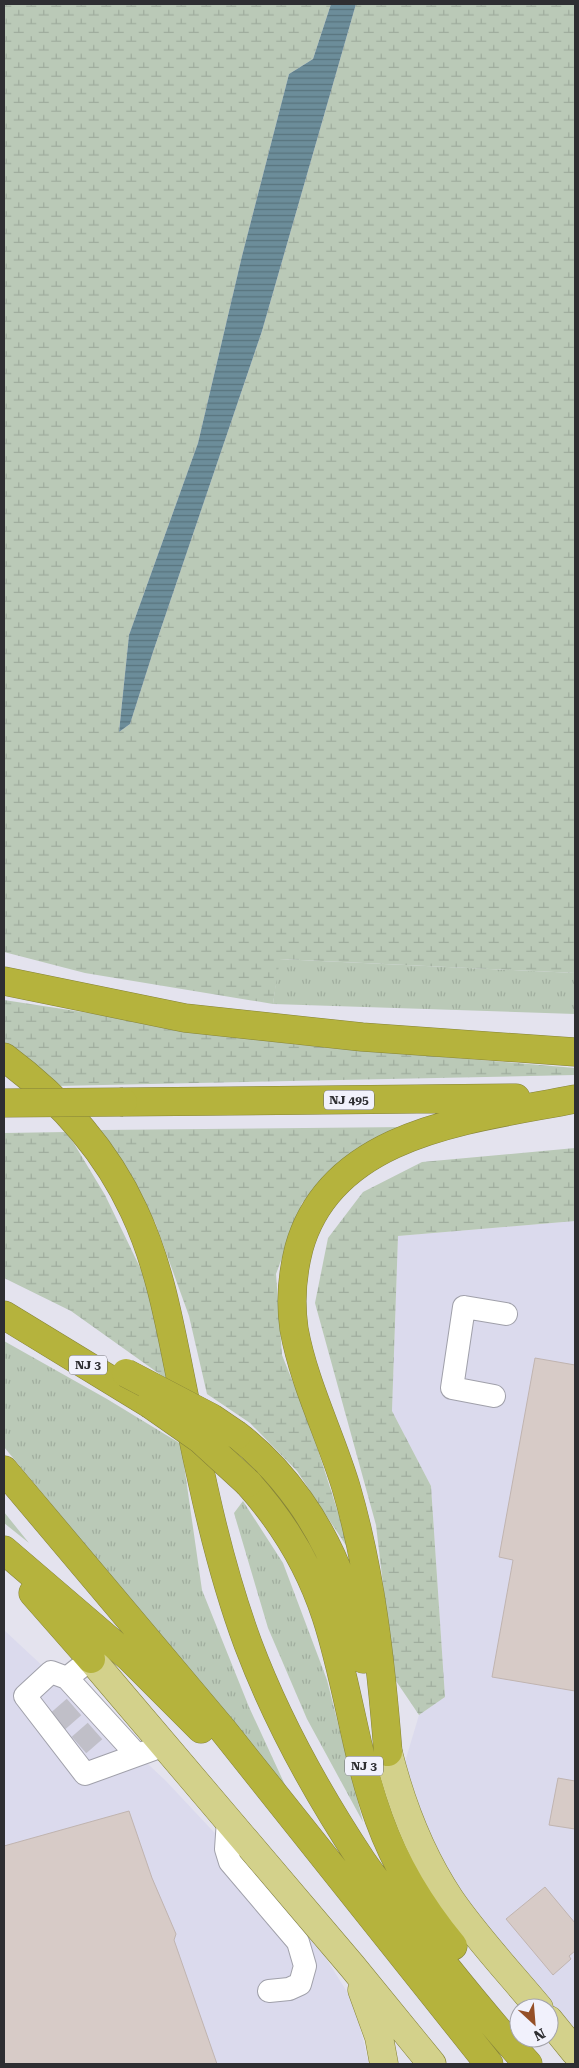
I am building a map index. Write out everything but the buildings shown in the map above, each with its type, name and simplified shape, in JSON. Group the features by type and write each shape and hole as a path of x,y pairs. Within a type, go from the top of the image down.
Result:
{"highway":[{"path":"4,970 79,997"},
{"path":"4,981 169,1015 362,1037 575,1052"},
{"path":"244,1023 362,1022 575,1034"},
{"path":"4,1057 44,1088 64,1108 96,1146 122,1186 144,1232 168,1314 206,1499 223,1568 250,1648 301,1760 363,1862 398,1909 501,2035 528,2064"},
{"path":"388,1752 383,1690 360,1538 345,1484 304,1370 294,1327 292,1308 293,1273 302,1239 312,1216 327,1194 351,1171 392,1144 462,1121 575,1098"},
{"name":"NJ 495","path":"4,1103 575,1098"},
{"name":"NJ 3","path":"14,1321 126,1373 212,1418 237,1435 262,1457 301,1504 332,1558 349,1605 388,1752"},
{"name":"NJ 3","path":"14,1321 150,1404 200,1439 248,1483 287,1533 302,1559 320,1601 334,1644 374,1806 399,1865 424,1909 509,2017"},
{"path":"4,1470 223,1730 489,2064"},
{"path":"6,1552 130,1658 227,1758 263,1780"},
{"path":"6,1552 32,1592 91,1660"},
{"path":"530,2048 540,2064"}],"main road":[{"path":"91,1660 352,1966 432,2064"},
{"name":"NJ 3","path":"388,1752 401,1798 414,1833 438,1880 464,1918 531,1998"},
{"path":"352,1966 372,2016 384,2064"},
{"path":"559,2032 575,2052"}],"lane":[{"path":"494,1396 452,1388 464,1307 506,1314"},
{"path":"67,1678 91,1660"},
{"path":"67,1678 51,1672 25,1696 67,1713 87,1737 137,1755"},
{"path":"67,1678 67,1713 87,1737 84,1774 165,1745"},
{"path":"228,1820 226,1849 230,1862 298,1942 305,1966 300,1984 289,1989 269,1991"}],"shaded area":[{"path":"331,4 356,4 262,331 130,724 119,732 129,635 198,443 242,256 289,74 313,59"},
{"path":"575,1221 575,2052 559,2032 559,1998 531,1998 450,1898 405,1762 419,1715 445,1697 431,1486 392,1411 398,1236"},
{"path":"4,1630 165,1780 314,1939 354,2003 369,2064 4,2064"}],"green space":[{"path":"4,4 331,4 313,59 289,74 242,256 198,443 129,635 119,732 130,724 262,331 356,4 575,4 575,973 280,959 273,1004 85,973 4,952"},
{"path":"279,959 575,973 575,1014 273,1004"},
{"path":"4,1000 292,1044 575,1068 575,1075 56,1086 4,1049"},
{"path":"407,1127 353,1152 302,1203 276,1274 282,1355 310,1425 351,1553 297,1471 250,1423 207,1394 189,1316 155,1222 100,1130"},
{"path":"67,1132 105,1195 148,1284 175,1385 71,1311 4,1278 4,1133"},
{"path":"575,1148 575,1221 398,1236 392,1411 431,1486 445,1697 419,1715 394,1678 376,1525 315,1303 328,1238 363,1192 422,1162"},
{"path":"4,1341 107,1399 181,1444 202,1590 249,1707 286,1787 4,1447"},
{"path":"243,1501 283,1563 327,1680 363,1822 307,1719 268,1628 234,1513"},
{"path":"4,1512 29,1543 4,1523"}],"tunnel":[{"path":"58,1721 74,1707"},
{"path":"79,1745 95,1731"}]}
